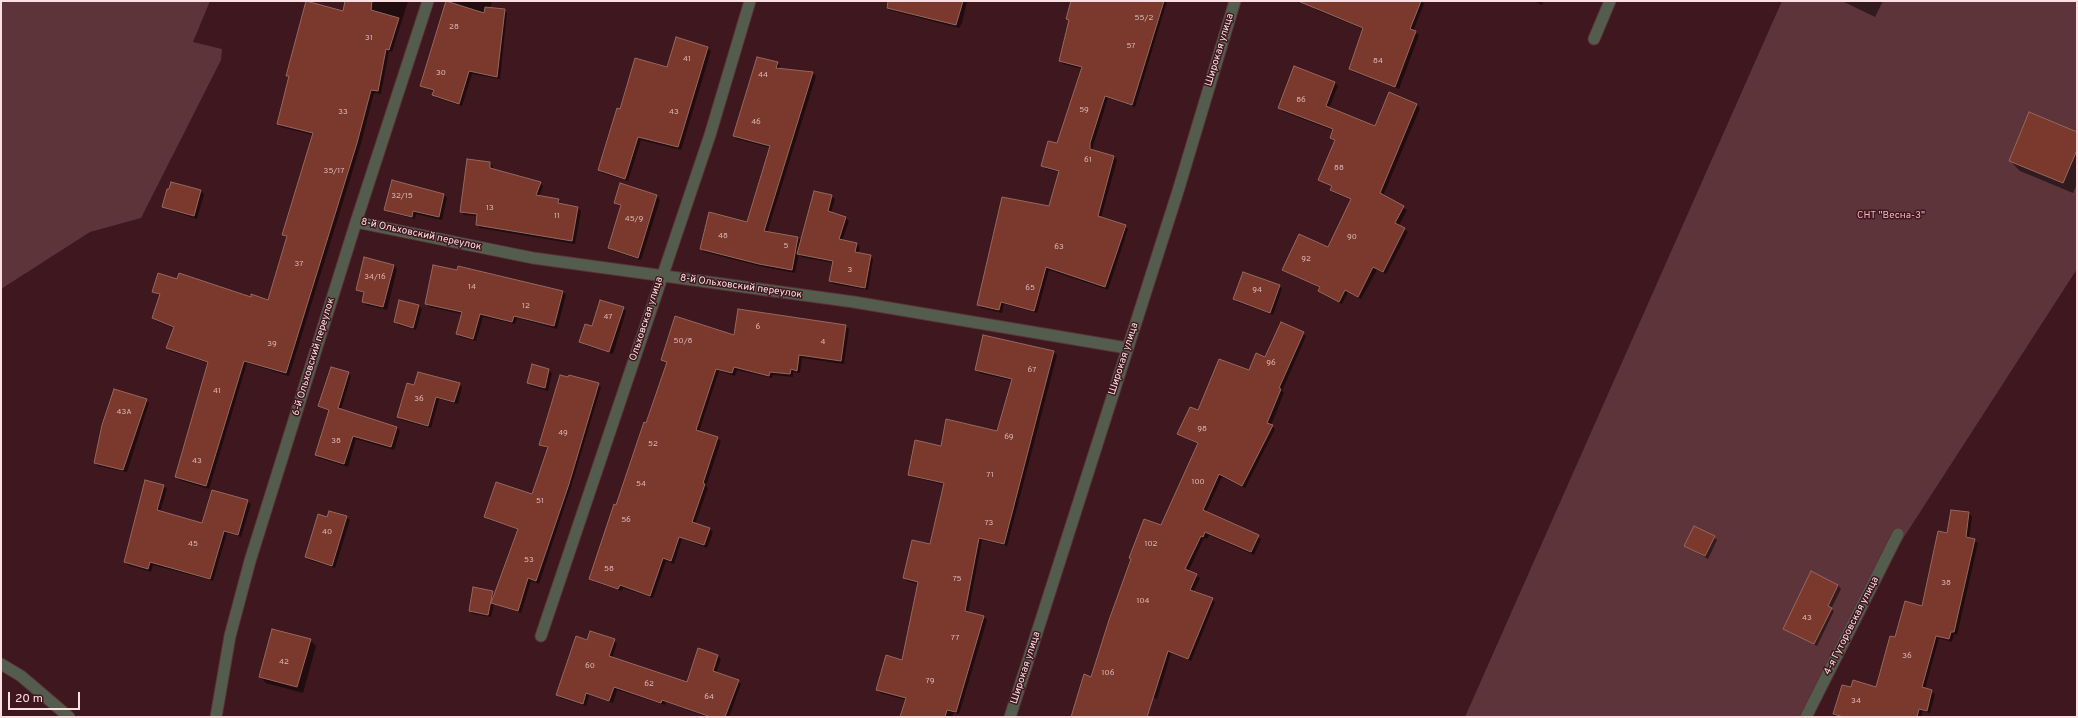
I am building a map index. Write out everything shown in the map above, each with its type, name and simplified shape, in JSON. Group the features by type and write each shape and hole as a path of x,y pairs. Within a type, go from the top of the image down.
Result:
{"street":[{"name":"6-й Ольховский переулок","path":"216,717 230,636 250,562 356,222 428,1"},
{"name":"Ольховская улица","path":"541,636 661,276 710,135 750,1"},
{"name":"Широкая улица","path":"1010,717 1178,190 1235,1"},
{"path":"1594,39 1610,1"},
{"name":"8-й Ольховский переулок","path":"356,222 533,258 586,267 854,302 1127,348"},
{"name":"4-я Гуторовская улица","path":"1806,717 1898,534"},
{"path":"1,664 21,676 69,717"}],"green space":[{"path":"1,1 210,1 193,42 222,49 221,60 141,218 90,232 1,289"},
{"name":"СНТ \"Весна-3\"","path":"1782,1 2077,1 2077,269 1904,537 1799,717 1465,717"}],"building":[{"path":"306,1 343,11 345,1 372,1 371,10 399,18 389,50 386,49 378,91 371,90 357,143 286,373 244,361 206,486 175,477 208,362 166,348 174,327 152,318 160,294 152,292 158,273 177,279 179,273 251,297 251,294 268,300 287,236 282,235 313,133 277,124 289,76 286,76"},
{"path":"446,1 484,13 485,7 505,9 497,77 469,71 459,104 432,95 434,90 420,86"},
{"path":"888,1 963,1 956,25 887,8"},
{"path":"1071,1 1164,1 1132,105 1105,96 1090,143 1090,149 1114,156 1098,216 1126,225 1105,287 1046,267 1034,311 1001,302 999,310 977,305 1002,197 1049,206 1059,171 1041,166 1048,141 1057,143 1082,67 1059,61 1069,20 1066,19"},
{"path":"1298,1 1421,1 1410,29 1416,31 1395,87 1349,69 1363,28"},
{"path":"676,37 708,47 678,147 638,137 625,179 598,170 617,108 620,109 635,58 667,67"},
{"path":"757,57 778,62 776,68 813,72 764,231 798,237 792,270 759,264 700,249 709,212 747,222 770,146 733,136"},
{"path":"1294,66 1335,82 1326,106 1375,126 1389,92 1417,104 1380,193 1404,206 1395,223 1405,228 1383,272 1373,267 1358,297 1345,290 1339,302 1318,291 1320,287 1282,270 1299,234 1328,247 1351,199 1330,190 1332,186 1318,180 1335,140 1330,138 1333,129 1278,108"},
{"path":"2029,112 2077,132 2077,150 2063,183 2009,161"},
{"path":"467,159 490,162 490,168 541,182 536,195 559,199 558,203 578,207 572,241 476,225 477,214 460,212"},
{"path":"392,180 444,194 439,217 413,211 412,217 384,210"},
{"path":"171,182 201,190 194,216 162,207 167,189 169,189"},
{"path":"620,183 657,195 638,258 608,248 621,205 614,203"},
{"path":"814,191 832,195 828,211 846,217 839,239 857,243 855,252 871,255 865,288 829,281 833,261 797,254"},
{"path":"364,257 394,265 383,307 362,302 364,292 356,290"},
{"path":"433,265 457,270 458,266 563,291 554,326 514,316 512,322 480,314 473,339 456,334 462,312 425,304"},
{"path":"1243,272 1280,285 1270,313 1233,299"},
{"path":"399,300 419,305 413,328 394,322"},
{"path":"600,300 624,307 609,352 579,342 585,324 592,326"},
{"path":"738,309 846,325 841,361 799,355 797,371 791,369 790,374 770,372 769,376 734,367 732,373 716,369 696,430 718,437 703,483 705,484 692,522 710,528 704,545 679,537 671,561 663,558 650,596 620,585 618,589 589,579 614,504 616,505 644,422 646,423 667,362 661,360 675,316 734,335"},
{"path":"1281,322 1304,332 1279,388 1281,389 1267,423 1273,425 1242,486 1219,474 1203,510 1259,535 1251,552 1205,532 1203,537 1201,536 1185,569 1197,574 1190,590 1213,598 1188,659 1168,651 1147,717 1071,717 1084,674 1091,677 1109,620 1131,559 1129,558 1144,519 1161,525 1198,443 1177,434 1190,407 1198,410 1219,359 1249,370 1256,353 1265,357"},
{"path":"983,335 1054,351 1004,544 979,538 965,611 984,616 956,712 947,710 945,717 900,717 906,698 876,690 886,655 902,660 918,582 903,578 912,540 930,544 944,483 908,475 915,440 941,446 946,419 997,431 1012,379 975,370"},
{"path":"532,364 549,369 545,388 527,383"},
{"path":"331,367 349,372 338,408 397,427 391,447 353,436 344,464 315,455 329,410 318,406"},
{"path":"418,372 460,383 454,402 436,397 428,426 397,417 407,383 414,385"},
{"path":"560,375 568,377 569,375 599,383 569,484 536,581 528,578 518,611 491,603 518,529 484,517 496,482 532,494 548,447 539,445"},
{"path":"114,389 147,399 123,470 94,463 102,425"},
{"path":"145,480 164,485 157,510 202,523 212,490 248,500 238,535 224,531 210,579 150,562 148,569 124,562"},
{"path":"1951,510 1969,512 1966,537 1975,539 1954,632 1951,632 1949,639 1936,636 1922,687 1932,690 1927,711 1919,709 1917,717 1844,717 1833,714 1842,685 1851,687 1853,680 1876,687 1890,636 1895,637 1905,601 1922,606 1938,531 1947,533"},
{"path":"329,511 347,516 332,566 305,557 318,514 327,517"},
{"path":"1694,526 1715,536 1705,556 1684,546"},
{"path":"1811,571 1838,585 1828,606 1832,608 1814,644 1783,629"},
{"path":"473,587 493,591 488,615 469,611"},
{"path":"272,629 311,639 297,687 259,677"},
{"path":"590,631 615,639 609,656 687,682 698,648 718,655 713,671 739,680 725,717 711,717 662,700 661,703 614,687 609,701 586,693 583,704 556,695 576,636 587,640"}]}
